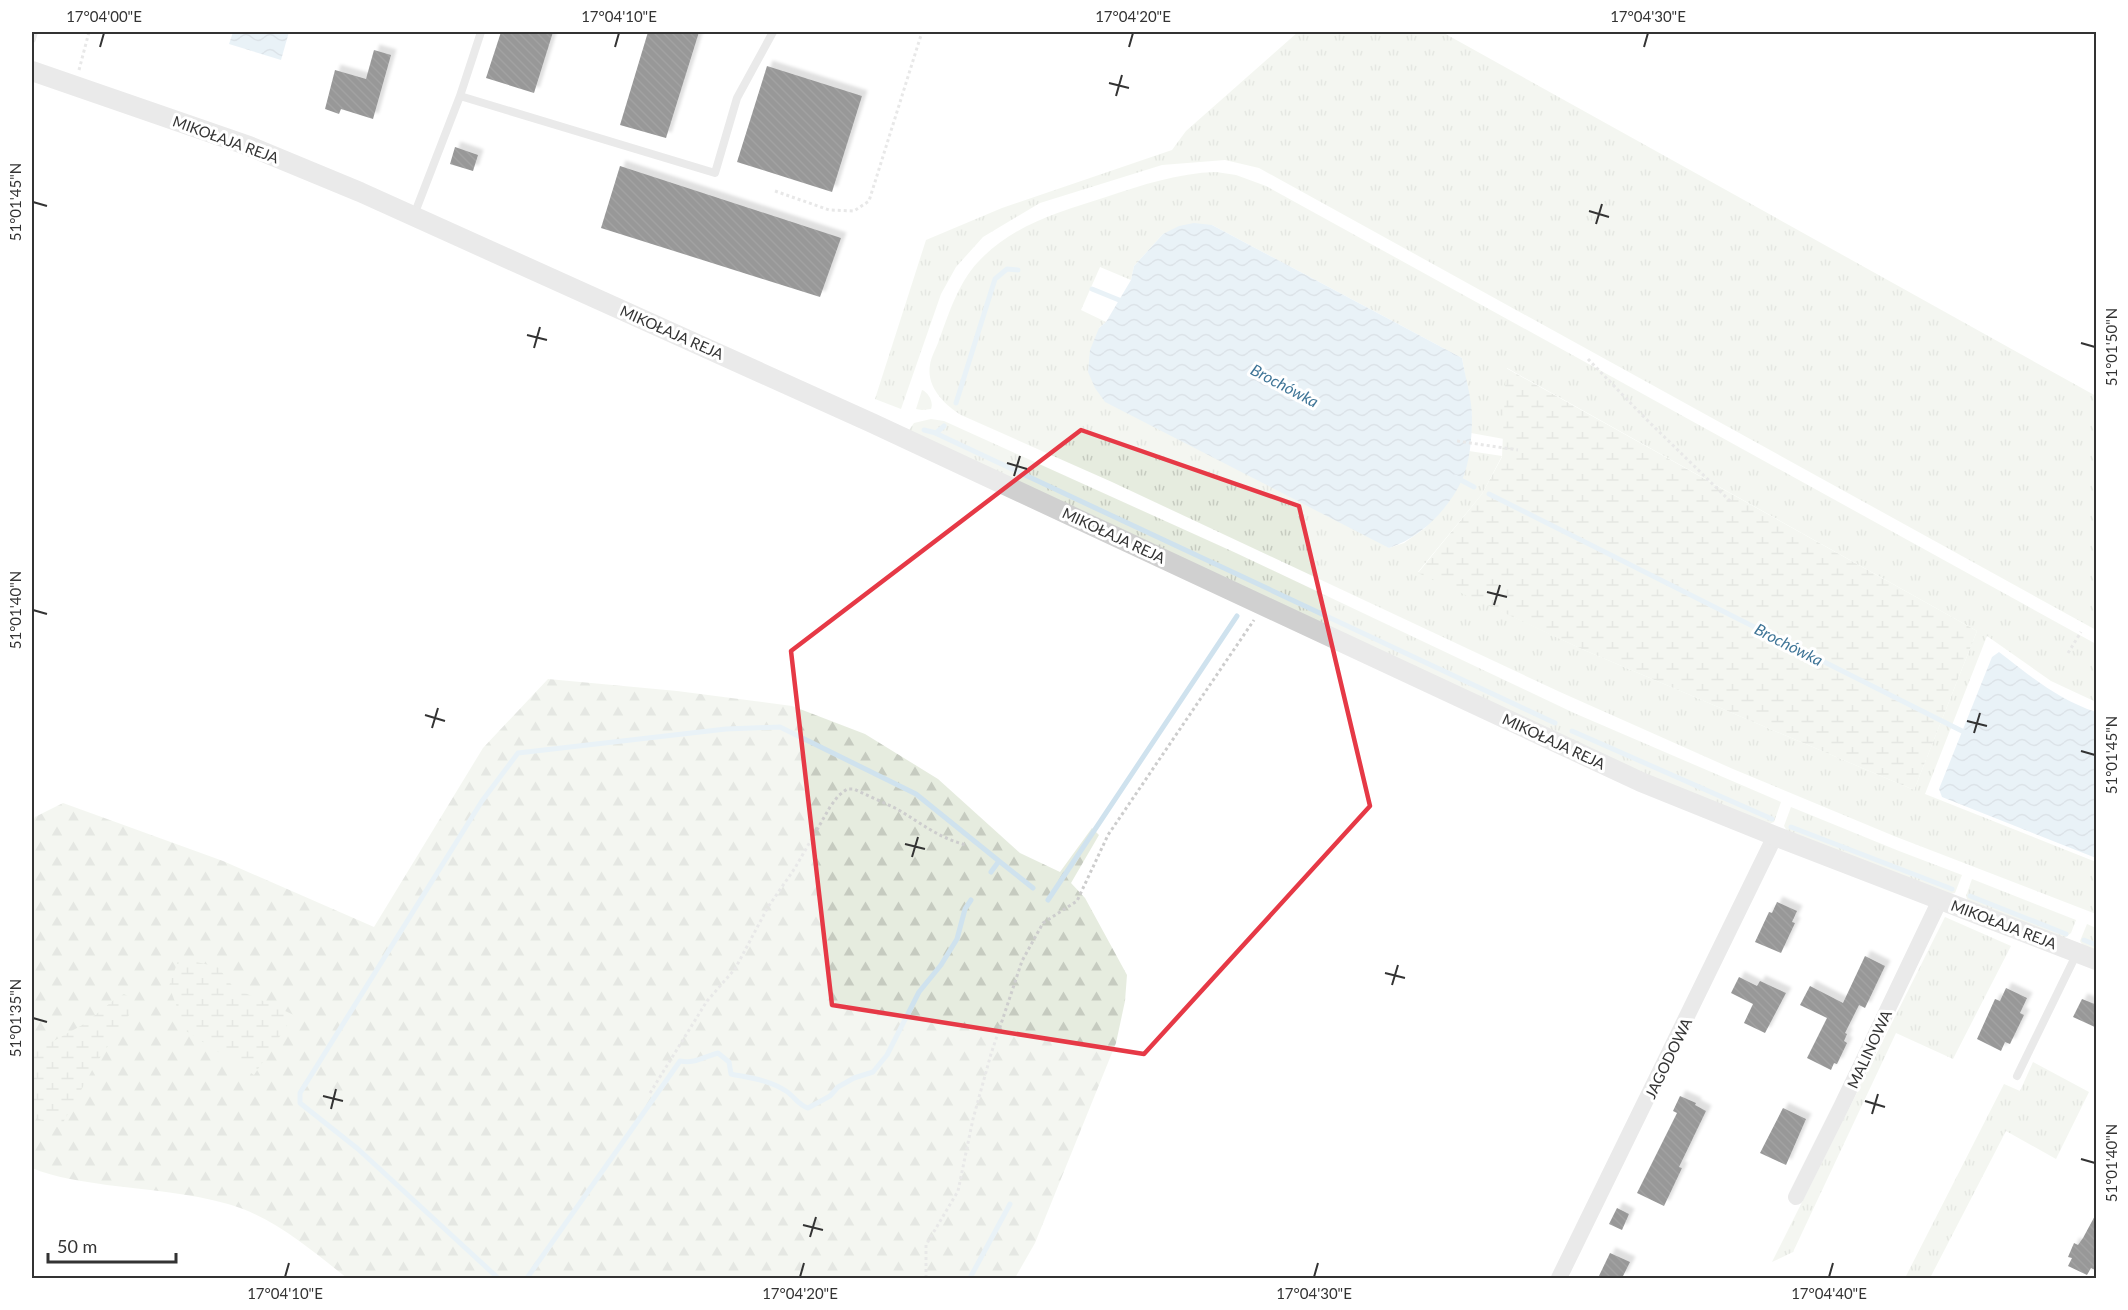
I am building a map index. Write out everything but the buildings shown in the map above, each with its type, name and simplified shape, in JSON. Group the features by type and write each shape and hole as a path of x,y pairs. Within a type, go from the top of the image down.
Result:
{"street":[{"name":"MIKOŁAJA REJA","path":"32,71 249,146 414,215 837,407 1641,782 2097,960"},
{"name":"JAGODOWA","path":"1559,1278 1775,836"},
{"name":"MALINOWA","path":"1796,1197 1940,900"}],"lane":[{"path":"32,39 34,32"},
{"path":"414,215 460,96 481,32"},
{"path":"460,96 715,173 737,98 773,32"},
{"path":"2017,1076 2078,953"}],"path":[{"path":"74,87 89,32"},
{"path":"775,191 829,210 854,211 869,201 922,32"},
{"path":"1588,359 1731,502"},
{"path":"1457,441 1518,450"},
{"path":"926,1278 927,1245 958,1191 973,1119 991,1054 1022,961 1043,923 1077,901 1108,835 1264,605"},
{"path":"2068,653 2081,632"},
{"path":"650,1093 707,1001 735,969 768,907 795,868 838,796 847,789 854,789 896,809 934,833 953,842 968,845"}],"highlighted area":[{"path":"1081,430 1299,506 1370,806 1144,1054 832,1005 791,651"}],"green space":[{"path":"1298,32 1442,32 2096,396 2096,630 1259,168 1225,160 1162,165 1040,203 983,237 956,267 941,294 901,409 875,399 926,240 1002,208 1172,150 1186,131"},
{"path":"1216,172 1236,175 1266,186 2096,644 2096,702 2051,681 1987,636 1925,794 2096,862 2096,914 1894,836 1733,769 1560,692 1112,482 961,415 943,401 931,381 931,360 959,290 971,270 991,249 1021,229 1054,214 1147,184","holes":["1212,225 1462,358 1472,415 1471,433 1504,439 1507,368 1977,631 1914,790 1584,650 1418,572 1482,494 1502,456 1469,451 1462,480 1425,528 1404,543 1389,548 1099,328 1106,322 1081,310 1100,267 1131,280 1134,266 1163,234"]},
{"path":"1506,368 1977,631 1914,790 1584,650 1418,573 1482,494 1502,457"},
{"path":"922,390 930,398 931,409 916,409"},
{"path":"931,419 944,421 1236,553 1574,713 1781,802 1774,822 1769,824 1653,779 909,430 914,423"},
{"path":"548,679 677,691 792,706 865,734 938,779 1020,853 1060,872 1092,828 1099,835 1071,883 1085,898 1127,975 1125,1001 1116,1043 1035,1243 1015,1278 347,1278 291,1235 261,1217 228,1204 168,1192 69,1179 32,1168 32,824 35,817 63,803 223,861 374,927 483,748"},
{"path":"1791,807 1962,875 1955,893 1950,894 1787,831 1784,826"},
{"path":"1972,879 2076,920 2071,933 2063,939 1968,902 1966,896"},
{"path":"1945,917 2011,946 1953,1059 1896,1033 1793,1252 1772,1262"},
{"path":"2087,924 2096,928 2096,952 2083,946 2080,941"},
{"path":"179,958 218,967 234,988 294,1015 254,1075 186,1031 169,986"},
{"path":"124,994 131,998 131,1012 95,1065 60,1128 32,1116 32,1053 84,1024"},
{"path":"2033,1062 2089,1092 2056,1159 2006,1131 1930,1278 1905,1278 2004,1084 2020,1091"}],"water":[{"path":"233,32 289,32 281,60 229,44"},
{"path":"1194,223 1212,225 1462,358 1472,410 1471,441 1467,465 1462,480 1449,502 1422,530 1389,548 1105,402 1088,372 1090,350 1099,328 1106,322 1131,280 1134,266 1163,234 1179,226"},
{"path":"1999,652 2057,694 2096,712 2096,858 1942,797 1939,789 1992,657"}],"waterway":[{"name":"Brochówka","path":"956,403 995,279 1007,269 1018,270"},
{"name":"Brochówka","path":"1092,289 1124,302"},
{"name":"Brochówka","path":"924,430 936,433 944,426"},
{"path":"933,432 1555,723"},
{"name":"Brochówka","path":"1455,477 1474,487"},
{"name":"Brochówka","path":"1489,494 1968,734"},
{"path":"1048,900 1237,616"},
{"path":"498,1278 358,1149 300,1103 300,1093 482,801 518,753 726,729 780,727 916,794 999,861"},
{"path":"1572,731 1772,819"},
{"path":"1791,827 1952,889"},
{"path":"991,872 999,861 1033,888"},
{"path":"1970,896 2066,934"},
{"path":"527,1278 680,1061 695,1061 718,1053 729,1062 731,1074 773,1084 808,1108 830,1096 838,1087 854,1078 873,1072 887,1055 919,992 941,965 957,939 965,909 971,900"},
{"path":"2084,940 2096,945"},
{"path":"970,1278 1010,1204"}]}
